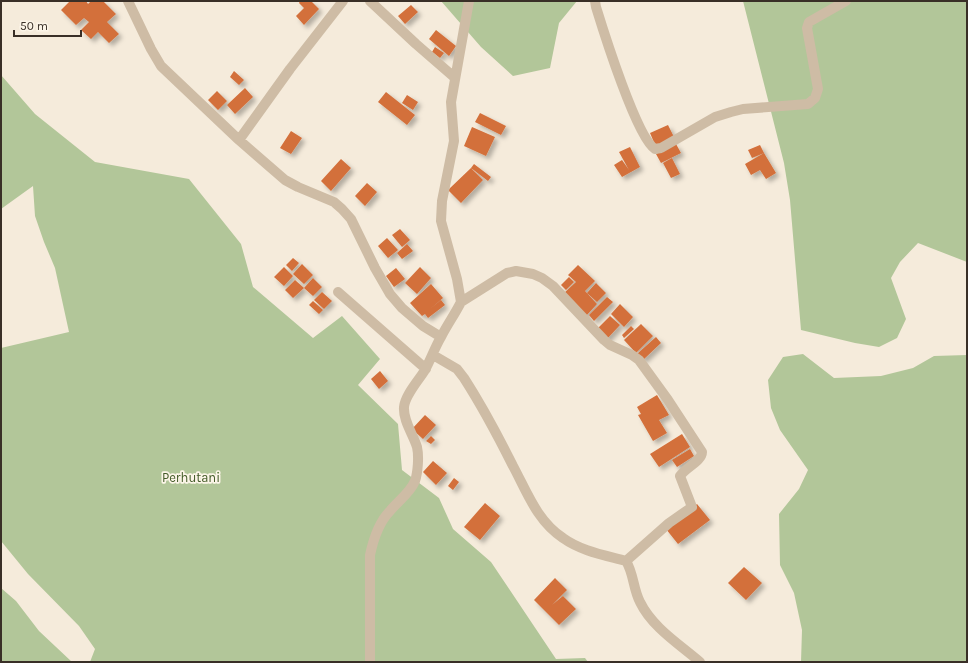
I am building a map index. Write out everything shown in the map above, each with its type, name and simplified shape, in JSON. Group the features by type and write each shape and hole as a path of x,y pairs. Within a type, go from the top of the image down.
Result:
{"street":[{"path":"128,1 150,49 161,66 239,140 285,180 334,202 342,209 350,219 390,294 412,317 441,337"},
{"path":"239,140 290,69 343,1"},
{"path":"370,1 454,77"},
{"path":"461,302 457,279 441,221 442,201 454,141 451,102 454,77 469,1"},
{"path":"595,1 611,54 636,117 648,144 655,149 661,148 715,117 730,112 744,109 801,105 812,102 816,98 818,89 806,28 810,22 846,1"},
{"path":"370,662 371,640 369,610 370,555 372,546 383,520 407,494 416,479 417,448 410,432 404,412 404,405 426,369 441,337 461,302 507,272 516,271 533,274 542,278 552,286 604,340 610,345 632,355 639,360 664,394 702,452 701,457 680,476 692,506 669,523 626,562"},
{"path":"338,292 426,369"},
{"path":"433,355 457,369 464,378 533,505 545,523 562,538 583,549 626,562 632,572 639,600 646,613 668,635 700,662"}],"green space":[{"path":"441,1 577,1 559,23 550,68 513,76 481,47"},
{"path":"743,1 967,1 967,262 918,243 900,262 891,278 906,319 897,338 879,347 855,343 801,330 790,200 784,163"},
{"name":"Perhutani","path":"1,75 35,114 95,162 189,179 241,244 253,287 313,338 342,316 380,359 358,385 398,424 402,470 439,498 453,529 491,562 556,659 585,658 588,662 90,662 95,649 79,626 28,574 1,541 1,348 69,332 55,268 35,216 33,186 1,209"},
{"path":"803,354 834,378 881,376 913,368 934,356 967,355 967,662 801,662 802,630 794,593 780,565 779,514 799,489 808,470 780,430 771,408 768,380 783,357"},
{"path":"1,588 16,601 39,631 72,662 1,662"}],"building":[{"path":"70,1 86,1 88,4 91,1 103,1 116,14 107,22 119,34 109,43 98,32 91,39 81,30 89,22 84,18 76,25 61,10"},
{"path":"300,1 311,1 319,9 304,25 296,16 304,8 299,3"},
{"path":"411,5 418,12 405,24 398,16"},
{"path":"436,30 456,46 449,56 429,39"},
{"path":"435,47 444,53 440,58 432,52"},
{"path":"234,71 244,80 239,85 230,77"},
{"path":"245,88 253,97 235,114 227,105"},
{"path":"217,91 227,101 218,110 208,100"},
{"path":"386,92 415,115 407,125 378,102"},
{"path":"407,95 418,102 413,110 402,103"},
{"path":"480,113 506,126 501,135 475,122"},
{"path":"668,125 675,139 656,147 650,133"},
{"path":"472,127 495,137 486,156 464,146"},
{"path":"291,131 302,138 291,154 280,148"},
{"path":"676,144 681,153 661,163 656,154"},
{"path":"760,145 764,153 752,158 748,150"},
{"path":"630,147 640,167 622,177 614,165 622,160 629,170 619,152"},
{"path":"764,153 776,173 766,179 760,170 751,175 745,164"},
{"path":"672,158 680,174 671,178 663,163"},
{"path":"341,159 351,168 331,191 321,181"},
{"path":"474,164 491,177 488,181 471,168"},
{"path":"471,168 483,180 461,203 448,190"},
{"path":"367,183 377,192 365,206 355,196"},
{"path":"400,229 410,240 402,247 392,235"},
{"path":"387,238 398,250 388,258 378,246"},
{"path":"407,244 413,251 402,259 397,253"},
{"path":"293,258 299,263 292,271 286,265"},
{"path":"302,264 313,275 304,284 293,274"},
{"path":"578,265 595,281 585,291 597,304 586,316 563,294 576,282 568,275"},
{"path":"284,267 293,276 284,286 274,277"},
{"path":"420,267 431,278 417,294 405,283"},
{"path":"396,268 405,279 394,287 386,276"},
{"path":"569,277 574,282 566,290 561,285"},
{"path":"313,278 322,287 313,296 304,288"},
{"path":"295,280 304,288 293,298 285,290"},
{"path":"596,283 606,293 597,302 587,293"},
{"path":"431,284 443,298 430,309 441,300 445,305 428,318 425,314 422,316 410,303"},
{"path":"322,292 332,301 324,309 314,300"},
{"path":"607,297 613,302 594,321 589,315"},
{"path":"313,301 323,310 319,314 309,305"},
{"path":"620,304 633,317 624,327 611,314"},
{"path":"610,316 620,325 606,340 596,330"},
{"path":"641,324 653,336 636,353 624,340"},
{"path":"631,326 634,329 624,338 622,335"},
{"path":"656,337 661,343 643,360 637,354"},
{"path":"380,371 388,381 379,389 371,379"},
{"path":"657,395 669,415 659,420 667,433 653,441 638,415 641,414 637,407"},
{"path":"425,415 436,425 423,439 412,429"},
{"path":"682,434 690,447 659,467 650,454"},
{"path":"431,436 435,440 431,444 426,441"},
{"path":"690,449 694,456 677,467 672,460"},
{"path":"433,461 447,473 436,485 423,472"},
{"path":"454,478 459,482 453,490 448,486"},
{"path":"485,503 500,516 480,540 464,527"},
{"path":"697,504 710,520 678,544 666,529"},
{"path":"744,567 762,583 746,600 728,583"},
{"path":"555,578 567,590 552,605 563,596 576,609 559,625 534,600"}]}
